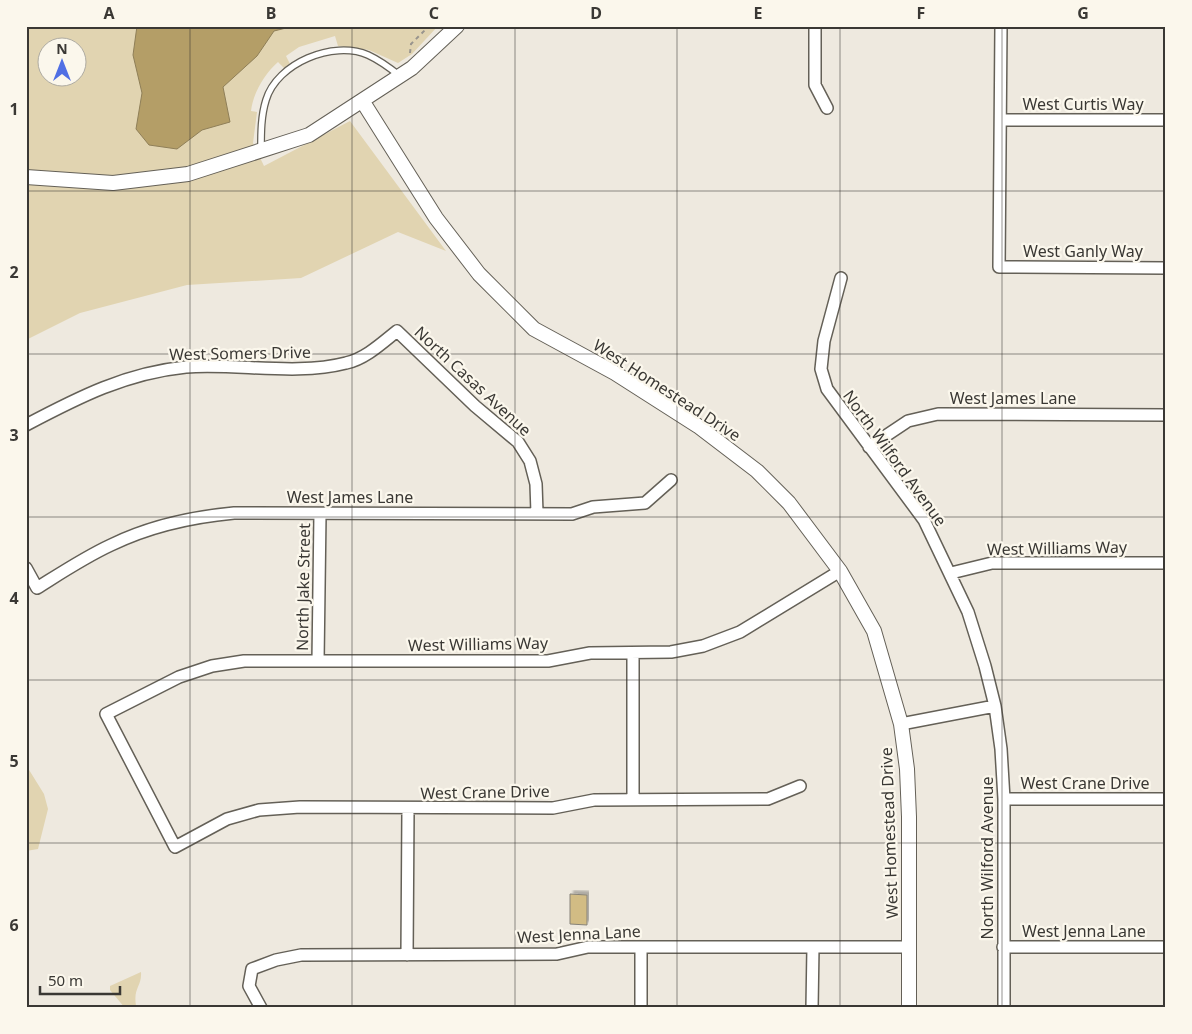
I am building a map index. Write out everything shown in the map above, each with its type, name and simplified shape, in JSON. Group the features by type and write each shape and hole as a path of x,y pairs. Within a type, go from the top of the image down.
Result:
{"street":[{"path":"26,177 114,183 188,174 261,152 309,135 363,102 412,68 457,26"},
{"path":"815,26 815,85 827,108"},
{"path":"1001,26 1001,120"},
{"name":"West Homestead Drive","path":"363,102 436,218 479,274 534,329 615,373 698,426 757,471 789,503 840,571 874,631 901,724 908,788 909,1008"},
{"name":"West Curtis Way","path":"1001,120 1166,120"},
{"name":"West Ganly Way","path":"1001,120 999,267 1166,268"},
{"name":"North Wilford Avenue","path":"841,278 824,340 821,369 827,390 924,520 951,573 975,631 995,706 1001,749 1004,799 1004,1008"},
{"name":"West Somers Drive","path":"26,425 97,389 139,374 187,367 317,367 347,363 373,350 397,331"},
{"name":"North Casas Avenue","path":"397,331 475,406 518,442 530,461 536,484 537,513"},
{"name":"West James Lane","path":"869,448 908,421 938,414 1166,415"},
{"name":"West James Lane","path":"26,568 37,588 111,545 160,526 196,516 234,513 572,514 593,507 645,503 671,480"},
{"name":"North Jake Street","path":"318,661 320,514"},
{"name":"West Williams Way","path":"951,573 992,562 1166,562"},
{"name":"West Williams Way","path":"175,847 106,714 179,677 212,666 244,660 548,661 590,653 672,652 703,646 740,632 840,571"},
{"path":"633,653 633,800"},
{"path":"901,724 995,706"},
{"name":"West Crane Drive","path":"175,847 228,819 259,810 300,807 408,809 553,808 594,800 768,799 800,786"},
{"name":"West Crane Drive","path":"1004,799 1166,799"},
{"path":"407,955 408,809"},
{"name":"West Jenna Lane","path":"261,1008 249,986 252,969 276,960 301,955 557,954 588,947 909,947"},
{"path":"641,947 641,1008"},
{"path":"812,1008 813,947"},
{"name":"West Jenna Lane","path":"1003,947 1166,947"}],"lane":[{"path":"261,152 261,128 266,98 279,80 302,60 320,53 340,51 366,54 400,76"}],"path":[{"path":"407,56 410,52 411,44 429,26"}],"shaded area":[{"path":"26,26 438,26 412,54 398,63 369,50 338,46 335,36 299,47 286,56 290,64 284,68 278,62 260,84 251,111 257,112 253,143 264,166 350,121 446,251 398,232 301,278 187,285 80,313 26,340"},
{"path":"137,26 294,26 274,31 257,56 223,87 230,122 202,130 177,149 149,145 136,129 142,93 133,55"},
{"path":"26,765 44,794 48,809 38,849 26,851"},
{"path":"141,972 135,1000 136,1006 125,1008 110,990 110,986"}],"building":[{"path":"570,894 587,895 587,925 570,924"}]}
